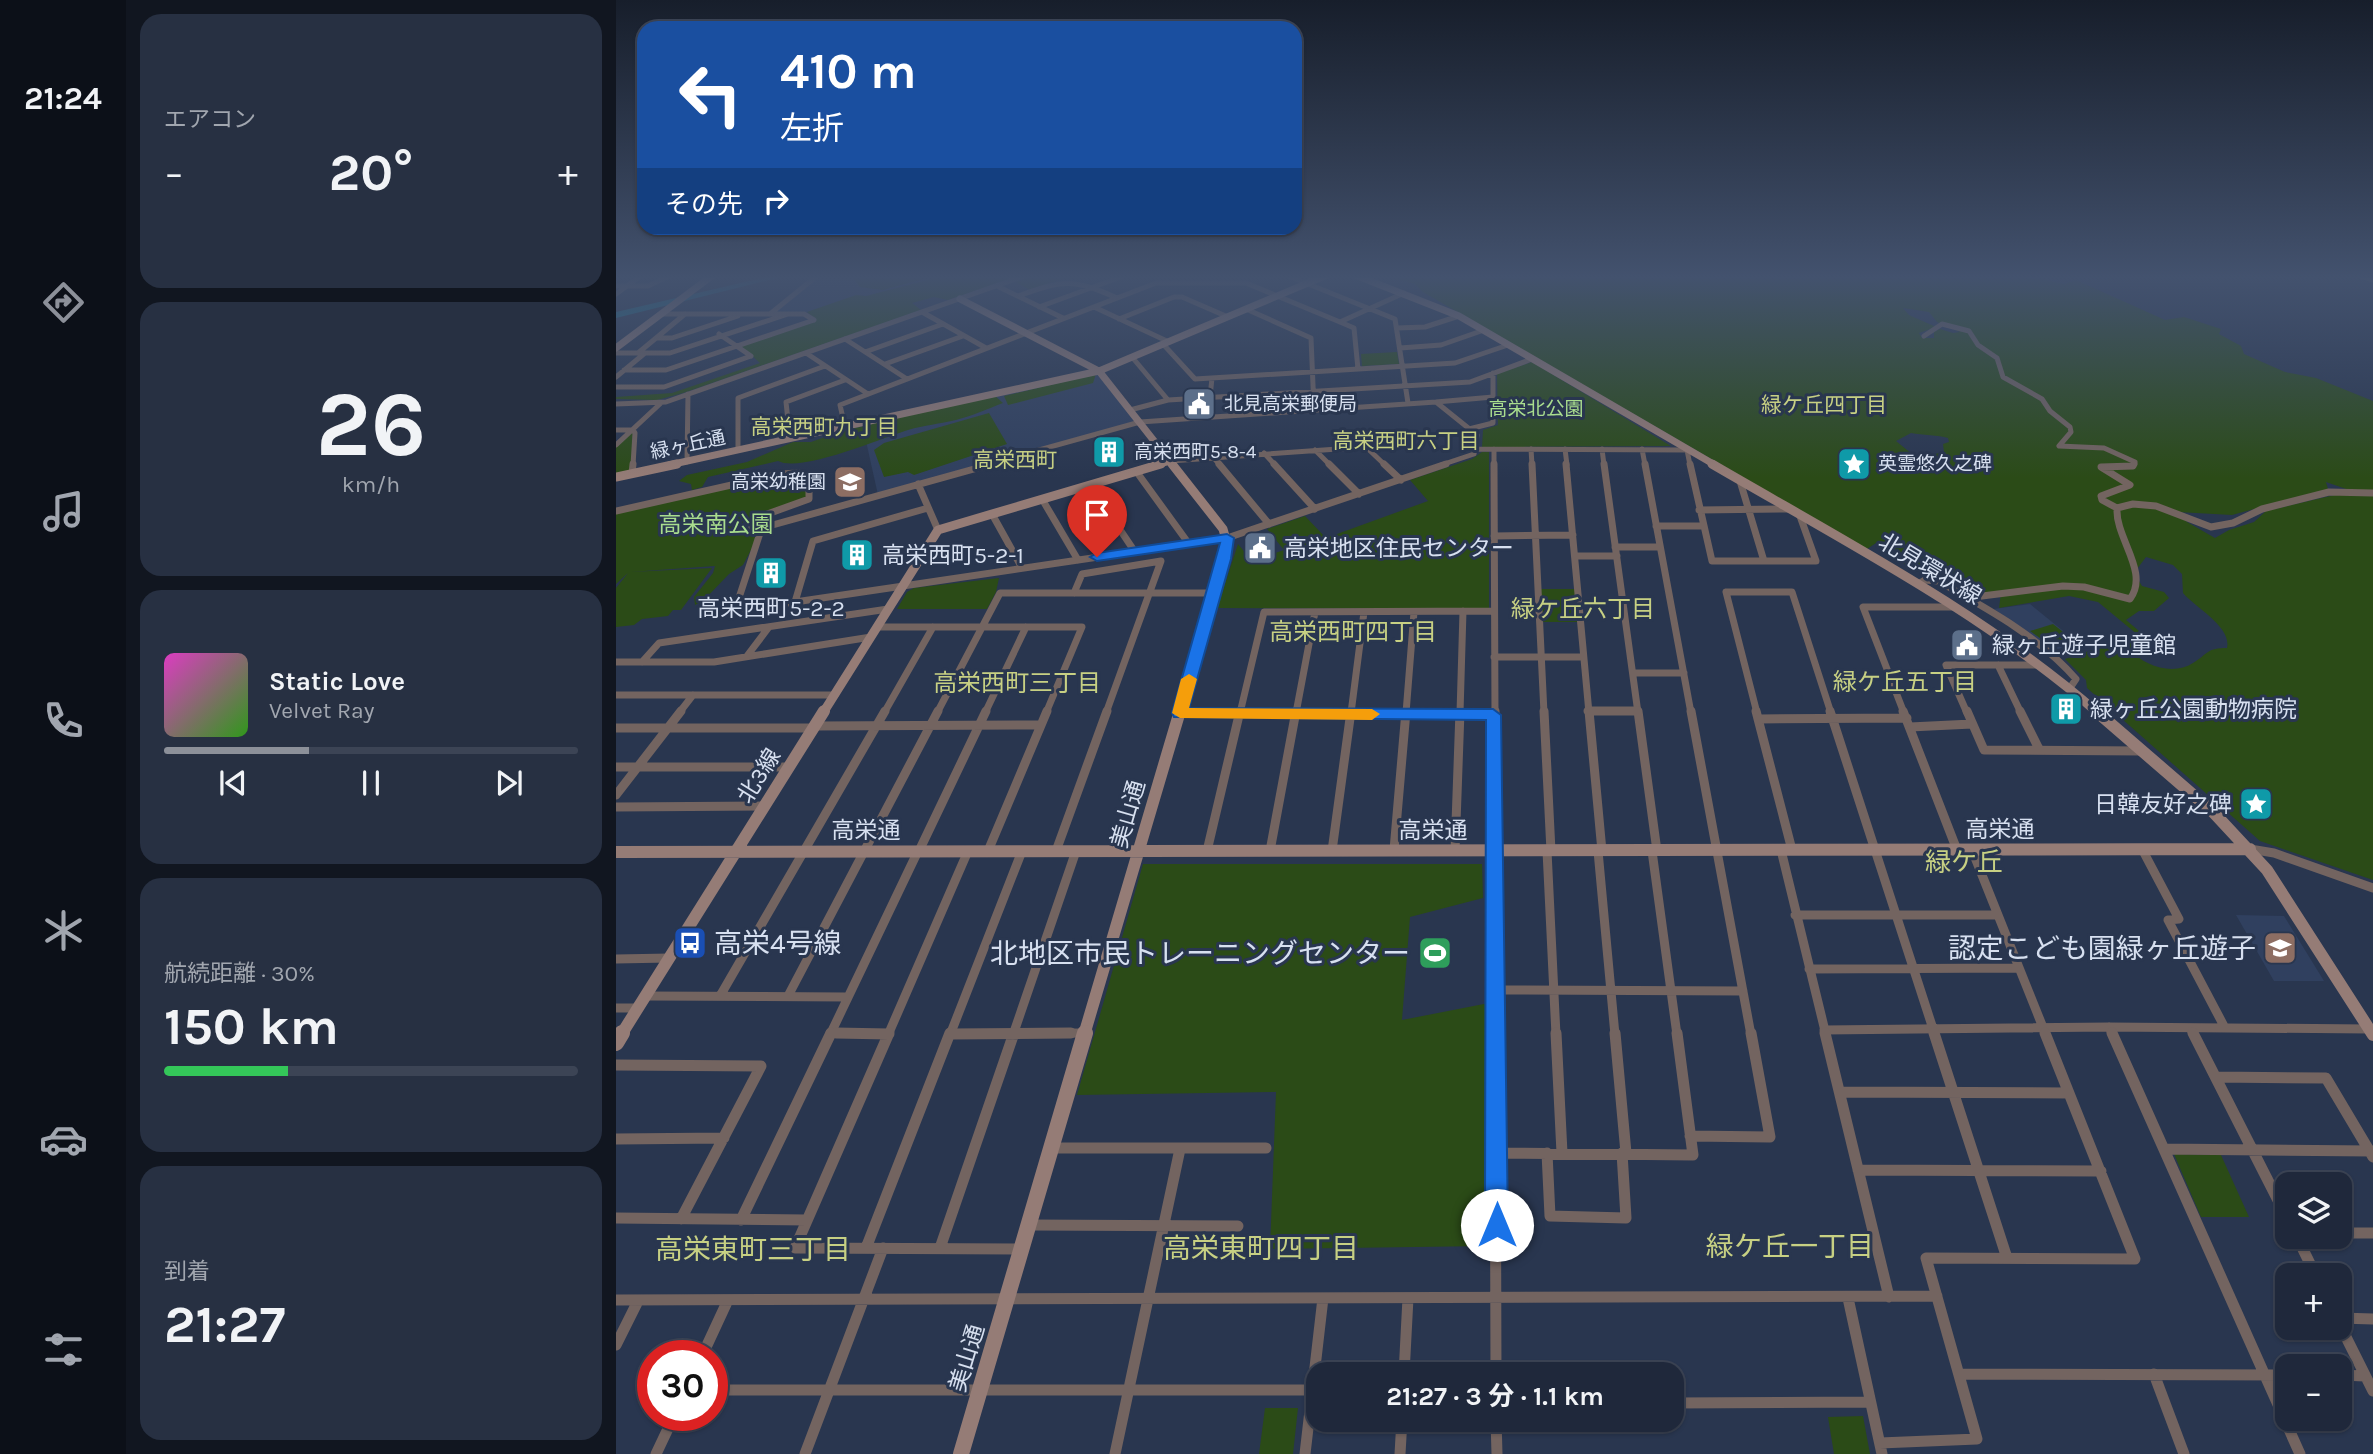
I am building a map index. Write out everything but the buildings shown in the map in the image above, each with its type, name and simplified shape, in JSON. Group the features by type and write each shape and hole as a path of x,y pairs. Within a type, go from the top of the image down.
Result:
{"street":[{"path":"616,376 651,343"},
{"path":"616,349 641,353 670,353 701,343"},
{"path":"616,387 664,387 751,356 732,343"},
{"path":"624,370 666,370 746,343"},
{"path":"616,404 661,403 834,343"},
{"path":"851,343 907,379"},
{"path":"865,352 890,343"},
{"path":"885,364 944,343"},
{"path":"976,343 986,348"},
{"path":"845,427 840,405 1000,343"},
{"path":"1045,343 1099,371 1223,529 1227,538"},
{"path":"1166,343 1195,379 1455,363 1508,345"},
{"name":"緑ヶ丘通","path":"616,477 1099,371 1166,343"},
{"path":"1311,343 1314,410"},
{"path":"1355,343 1358,369"},
{"path":"1399,343 1408,403"},
{"path":"1400,348 1447,343"},
{"name":"北見環状線","path":"1505,343 1918,584 2041,665 2070,688 2214,813 2250,849 2267,870 2371,1032"},
{"path":"1977,343 1997,358 2003,377 2042,399 2050,411 2070,426 2071,432 2059,446 2104,448 2135,462 2133,466 2101,467 2130,485 2101,496 2102,500 2117,508 2133,504 2156,506 2211,527 2233,523 2262,509 2329,492 2373,493"},
{"path":"806,353 868,394"},
{"path":"1132,357 1168,400"},
{"path":"1130,410 1168,400 1470,382 1532,359"},
{"path":"738,450 738,398 825,366"},
{"path":"1469,429 1493,423 1493,373"},
{"path":"1208,416 1212,378"},
{"path":"790,439 786,402 845,380"},
{"path":"687,462 688,394"},
{"path":"1436,402 1477,435 1474,454 1227,538 795,602 743,609 736,607 760,533 769,526 1140,422 1408,403 1436,402 1514,401"},
{"path":"616,445 661,403"},
{"path":"616,430 633,430"},
{"path":"632,474 633,430"},
{"path":"918,484 938,530 1170,461 1366,447 1401,480"},
{"path":"1475,449 1687,450 1712,561 1816,561 1800,516"},
{"path":"1494,449 1496,1362"},
{"path":"1531,449 1562,1153"},
{"path":"1547,1153 1550,1216 1626,1218 1612,990 1565,449"},
{"path":"1497,1153 1693,1155 1670,991 1633,673 1602,449"},
{"path":"1642,449 1770,1137 1690,1136"},
{"path":"1315,450 1359,494"},
{"path":"1264,453 1315,509"},
{"path":"1213,457 1269,524"},
{"path":"1136,471 1189,544"},
{"path":"616,511 780,474 799,473 809,491 809,499 759,517 750,525 752,530 760,533"},
{"path":"1740,481 1764,561"},
{"path":"1090,485 1135,552"},
{"path":"1042,499 1078,560"},
{"path":"795,602 813,541 928,508"},
{"path":"1966,598 2065,586 2082,587 2120,599 2130,599 2136,592 2136,573 2116,519 2117,508"},
{"path":"1699,510 1788,509"},
{"path":"992,514 1022,568"},
{"path":"1656,526 1704,526"},
{"name":"北3線","path":"616,1043 938,530"},
{"path":"1494,536 1573,535"},
{"name":"美山通","path":"961,1454 1180,713 1228,547 1227,538"},
{"path":"1575,556 1660,547"},
{"path":"1056,851 1161,561 1082,574 1074,593"},
{"path":"1918,584 1934,580 1966,598 2066,667 2076,679 2070,688"},
{"path":"1889,1297 1796,915 1786,850 1759,719 1726,592 1792,592 2007,1258"},
{"path":"788,996 1000,593 1214,593"},
{"path":"1955,607 1863,607 1957,850"},
{"path":"642,662 659,643 888,609"},
{"path":"1455,851 1463,611"},
{"path":"1207,851 1264,612 1494,611"},
{"path":"1270,851 1315,612"},
{"path":"1332,851 1364,612"},
{"path":"1394,850 1414,612"},
{"path":"747,656 769,627"},
{"path":"720,996 933,627"},
{"path":"616,662 714,662 874,632 933,627 1082,627 988,851"},
{"path":"741,1220 1026,627"},
{"path":"1494,657 1583,657"},
{"path":"2041,665 1946,665 1984,750 2141,751"},
{"path":"1998,665 2039,749"},
{"path":"1633,673 1684,673"},
{"path":"616,695 835,695"},
{"path":"616,795 693,695"},
{"path":"1588,711 1637,711"},
{"path":"1180,713 1493,715"},
{"path":"1759,719 1972,724"},
{"path":"616,728 1040,725"},
{"path":"616,767 789,767"},
{"path":"616,807 765,806"},
{"path":"2142,849 2179,919 2168,920 2225,1028"},
{"path":"2250,849 2274,853 2373,888"},
{"name":"高栄通","path":"616,852 2250,849"},
{"path":"1848,1298 1881,1449 1977,1439 1926,1258 2135,1259 1972,850"},
{"path":"968,851 795,1248 1021,1249"},
{"path":"866,1248 1022,851"},
{"path":"940,1248 1076,851"},
{"path":"1796,915 1997,915"},
{"path":"616,958 669,958"},
{"path":"1809,969 2018,968"},
{"path":"1496,990 1743,991"},
{"path":"645,996 847,997"},
{"path":"616,1008 638,1008"},
{"path":"1824,1030 2109,1027 2371,1032"},
{"path":"2109,1027 2300,1454"},
{"path":"2190,1028 2275,1194"},
{"path":"830,1033 889,1034"},
{"path":"951,1034 1086,1033"},
{"path":"616,1065 761,1066 681,1219"},
{"path":"2216,1077 2326,1077 2372,1153"},
{"path":"1840,1092 2069,1093"},
{"path":"616,1139 723,1138"},
{"path":"1052,1148 1266,1148"},
{"path":"1115,1454 1180,1149"},
{"path":"2164,1149 2372,1153"},
{"path":"1858,1170 2101,1171"},
{"path":"616,1218 807,1220"},
{"path":"1029,1225 1238,1226"},
{"path":"2352,1233 2373,1233"},
{"path":"805,1454 883,1248"},
{"path":"616,1300 1937,1296"},
{"path":"1315,1362 1323,1298"},
{"path":"1405,1362 1408,1298"},
{"path":"709,1340 728,1300"},
{"path":"616,1345 638,1301"},
{"path":"2352,1318 2373,1319"},
{"path":"2347,1340 2373,1391"},
{"path":"1959,1374 2275,1375"},
{"path":"2154,1374 2184,1454"},
{"path":"2352,1376 2365,1376"},
{"path":"728,1390 1306,1390"},
{"path":"1684,1403 1870,1402"},
{"path":"656,1454 667,1431"},
{"path":"1305,1454 1307,1432"},
{"path":"1400,1454 1401,1432"},
{"path":"1496,1432 1497,1454"}],"shaded area":[{"path":"1099,371 1140,422 878,495 862,423"},
{"path":"2030,604 2078,643 2051,651 1994,609"},
{"name":"認定こども園緑ヶ丘遊子","path":"2236,915 2284,916 2324,981 2274,981"}],"green space":[{"path":"750,343 827,343 657,400 616,399 672,393 760,363 741,346"},
{"path":"1511,343 2235,343 2241,346 2244,354 2285,372 2316,378 2373,401 2373,880 2260,841 2087,688 2086,680 2065,659 2138,635 2098,602 2069,596 1999,608 2001,593 1976,593 1937,572 1914,571 1876,543 1867,549","holes":["1911,433 1944,437 1948,438 1949,442 1943,444 1944,452 1917,458 1896,441","2326,482 2352,491 2266,511 2254,522 2215,538 2187,522 2178,512 2232,515 2328,489","2146,557 2173,565 2182,574 2183,593 2219,625 2227,640 2227,648 2212,650 2193,663 2177,669 2151,664 2129,649 2145,636 2126,620 2139,611 2154,611 2169,598 2164,592 2142,586 2134,573"]},
{"path":"1397,352 1399,364 1362,366 1361,354"},
{"name":"高栄北公園","path":"1532,362 1671,446 1482,447 1483,430 1498,425 1497,374"},
{"path":"1096,374 1093,383 1008,405 1004,396"},
{"path":"994,395 1003,403 962,418 908,430 822,459 789,463 778,461 708,477 702,487 692,490 691,484 679,481 687,475 747,462 793,442 811,442 843,431"},
{"path":"989,413 1007,444 914,475 908,472 884,477 874,450 884,443"},
{"path":"633,430 632,474 616,477 616,445"},
{"name":"高栄北公園","path":"1482,452 1489,452 1489,609 1217,608 1238,544 1252,561 1284,550 1267,529 1305,516 1326,538 1428,501 1410,480 1472,459"},
{"name":"高栄南公園","path":"799,473 809,499 751,524 760,533 743,565 729,574 704,600 695,605 694,597 713,573 715,566 630,572 712,568 681,610 673,610 668,616 642,619 634,625 616,627 616,588 628,573 616,584 616,511"},
{"path":"999,578 996,592 987,609 897,609 907,592 914,588"},
{"path":"1537,589 1578,589 1580,622 1538,622"},
{"path":"2053,624 2076,642 2053,647 2030,631"},
{"path":"1143,864 1482,864 1483,898 1410,917 1402,1020 1489,1003 1487,1246 1270,1249 1276,1092 1077,1095"},
{"path":"2174,1154 2221,1155 2249,1217 2201,1217"},
{"path":"1265,1408 1298,1408 1293,1454 1259,1454"},
{"path":"1863,1416 1870,1454 1834,1454 1828,1417"}],"slow traffic":[{"path":"1189,679 1180,713 1372,714"}],"place":[{"name":"北見高栄郵便局","path":"1199,404"},
{"name":"高栄西町5-8-4","path":"1109,452"},
{"name":"英霊悠久之碑","path":"1854,464"},
{"name":"高栄幼稚園","path":"850,482"},
{"name":"高栄地区住民センター","path":"1260,548"},
{"name":"高栄西町5-2-1","path":"857,555"},
{"name":"高栄西町5-2-2","path":"771,573"},
{"name":"緑ヶ丘遊子児童館","path":"1967,645"},
{"name":"緑ヶ丘公園動物病院","path":"2066,709"},
{"name":"日韓友好之碑","path":"2256,804"},
{"name":"高栄4号線","path":"690,943"},
{"name":"認定こども園緑ヶ丘遊子","path":"2280,948"},
{"name":"北地区市民トレーニングセンター","path":"1435,953"}],"district":[{"name":"緑ケ丘四丁目","path":"1824,405"},
{"name":"高栄西町九丁目","path":"824,427"},
{"name":"高栄西町六丁目","path":"1406,441"},
{"name":"高栄西町","path":"1015,460"},
{"name":"緑ケ丘六丁目","path":"1583,609"},
{"name":"高栄西町四丁目","path":"1353,632"},
{"name":"緑ケ丘五丁目","path":"1905,682"},
{"name":"高栄西町三丁目","path":"1017,683"},
{"name":"緑ケ丘","path":"1964,862"},
{"name":"緑ケ丘一丁目","path":"1790,1246"},
{"name":"高栄東町四丁目","path":"1261,1248"},
{"name":"高栄東町三丁目","path":"753,1249"}],"route":[{"path":"1097,557 1227,538 1228,547 1180,713 1493,715 1497,1225"}]}
